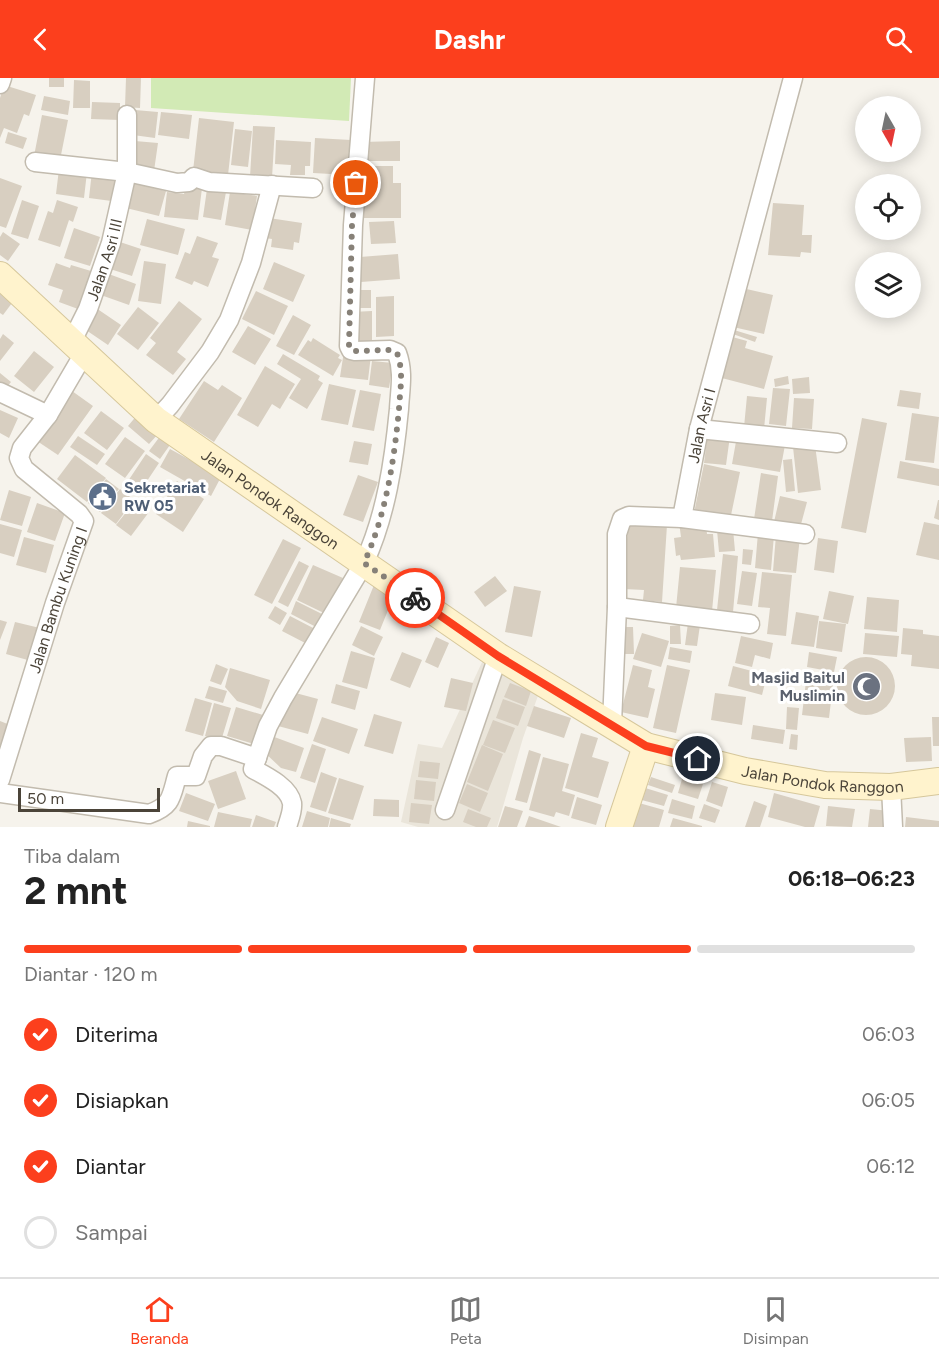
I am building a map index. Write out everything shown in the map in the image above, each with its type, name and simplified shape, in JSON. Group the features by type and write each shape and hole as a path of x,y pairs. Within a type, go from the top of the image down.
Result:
{"street":[{"path":"0,84 2,78"},
{"path":"287,827 292,801 288,794 274,781 253,769 268,726 364,563 374,542 394,456 402,373 397,353 390,350 355,351 351,350 349,345 352,225 366,78"},
{"name":"Jalan Asri I","path":"682,518 699,429 793,78"},
{"name":"Jalan Asri III","path":"79,350 88,309 111,243 127,172 127,116"},
{"path":"34,162 127,172 177,183 189,182 194,177 209,182 314,188"},
{"path":"156,420 210,352 229,320 251,263 272,185"},
{"name":"Jalan Pondok Ranggon","path":"0,275 156,420 498,656 612,723 646,746 745,771 825,785 891,787 939,781"},
{"name":"Jalan Bambu Kuning I","path":"0,780 52,613 84,521 79,514 24,469 18,458 22,448 48,415 79,362 79,350"},
{"path":"0,393 48,415"},
{"path":"699,429 837,443"},
{"path":"612,723 617,607 617,534 622,519 629,516 682,518 805,534"},
{"path":"617,607 750,624"},
{"path":"445,810 498,656"},
{"path":"0,793 149,814 163,809 170,801 177,776 195,776 203,756 211,746 221,746 257,758"},
{"path":"619,827 646,746"},
{"path":"891,787 893,827"}],"shaded area":[{"path":"484,658 540,690 523,738 497,827 418,827 401,822 418,744 442,748"}],"green space":[{"path":"151,78 351,78 349,121 151,108"}],"building":[{"path":"49,78 64,78 64,87 49,87"},
{"path":"126,78 141,78 140,108 125,107"},
{"path":"74,80 90,81 90,108 73,108"},
{"path":"4,85 36,95 29,116 24,114 17,133 4,128 0,138 0,98"},
{"path":"44,96 70,101 68,115 41,110"},
{"path":"92,102 120,103 120,120 91,119"},
{"path":"135,110 158,112 155,138 133,135"},
{"path":"161,112 192,115 189,139 158,135"},
{"path":"42,115 68,120 60,160 34,156"},
{"path":"199,118 234,122 228,175 193,171"},
{"path":"253,126 275,127 272,178 250,177"},
{"path":"235,129 252,131 248,167 231,165"},
{"path":"8,132 27,138 23,149 5,143"},
{"path":"315,138 351,140 349,175 313,173"},
{"path":"276,140 311,142 310,166 305,166 305,175 290,175 291,165 275,164"},
{"path":"135,141 158,143 154,171 132,169"},
{"path":"400,141 400,161 363,161 362,142"},
{"path":"372,166 393,166 393,183 401,183 401,218 362,218 362,183 372,183"},
{"path":"59,169 87,172 84,198 56,194"},
{"path":"92,171 122,175 119,202 89,198"},
{"path":"0,178 22,186 6,228 0,226"},
{"path":"132,183 166,191 159,216 126,208"},
{"path":"186,187 202,188 198,220 164,217 167,192 184,194"},
{"path":"207,189 226,192 221,220 203,217"},
{"path":"230,192 257,196 252,230 225,225"},
{"path":"22,200 39,206 28,239 11,234"},
{"path":"57,200 78,207 73,222 69,220 60,247 38,240 48,211 53,213"},
{"path":"773,203 804,205 802,235 812,235 811,253 801,252 800,257 768,255"},
{"path":"269,218 302,223 299,243 294,242 293,250 271,247 272,239 265,238"},
{"path":"147,219 185,229 178,255 140,245"},
{"path":"394,221 396,243 371,244 369,222"},
{"path":"74,228 100,237 90,266 64,258"},
{"path":"3,232 20,244 8,261 0,255 0,237"},
{"path":"197,236 218,243 212,257 219,259 208,287 194,281 192,285 175,278 185,252 190,254"},
{"path":"120,242 141,249 132,276 110,269"},
{"path":"398,254 400,279 361,282 360,257"},
{"path":"144,261 166,264 161,304 138,301"},
{"path":"274,262 305,275 293,302 263,289"},
{"path":"56,263 91,271 78,309 59,302 63,290 48,285"},
{"path":"106,273 136,284 129,305 98,294"},
{"path":"742,288 773,295 764,334 733,327"},
{"path":"355,290 371,290 371,308 355,308"},
{"path":"0,291 15,299 3,315 0,313"},
{"path":"256,291 288,306 274,335 242,319"},
{"path":"394,296 394,336 376,337 376,297"},
{"path":"179,301 202,319 177,352 186,359 173,375 146,355 156,343 150,338"},
{"path":"138,307 159,323 138,350 117,334"},
{"path":"96,308 121,325 108,345 83,328"},
{"path":"372,311 372,347 353,348 352,312"},
{"path":"293,315 311,325 294,355 276,346"},
{"path":"248,326 271,339 255,365 232,352"},
{"path":"734,330 757,337 755,342 733,334"},
{"path":"3,334 14,343 0,361 0,339"},
{"path":"725,335 747,341 745,348 773,356 764,389 714,376"},
{"path":"313,338 340,355 338,358 342,360 333,376 298,355 308,340 311,342"},
{"path":"34,351 54,367 34,392 14,376"},
{"path":"344,351 371,355 368,380 340,377"},
{"path":"283,354 320,376 318,380 323,383 307,409 289,398 301,379 277,364"},
{"path":"372,361 393,363 389,388 369,385"},
{"path":"265,366 295,384 280,409 272,404 258,427 237,415"},
{"path":"0,373 11,382 2,393 0,391"},
{"path":"788,376 789,384 775,387 774,379"},
{"path":"809,377 810,393 793,394 792,379"},
{"path":"204,381 218,390 222,385 242,398 214,442 179,419"},
{"path":"329,384 356,390 348,425 321,420"},
{"path":"773,388 790,389 786,426 769,424"},
{"path":"360,390 381,394 374,431 352,427"},
{"path":"900,390 921,393 919,409 897,406"},
{"path":"72,391 93,406 58,455 37,441"},
{"path":"747,396 767,398 764,429 744,427"},
{"path":"794,398 814,399 812,429 792,428"},
{"path":"0,410 18,418 9,438 0,433"},
{"path":"101,411 124,428 107,450 84,433"},
{"path":"912,413 939,417 934,463 905,460"},
{"path":"138,414 159,433 149,444 128,426"},
{"path":"862,418 887,423 866,533 841,528"},
{"path":"708,432 730,436 726,465 704,463"},
{"path":"161,435 172,442 160,459 149,451"},
{"path":"78,436 105,454 97,465 70,447"},
{"path":"737,436 785,445 780,472 732,464"},
{"path":"125,437 145,451 125,478 105,464"},
{"path":"354,441 372,444 368,465 349,462"},
{"path":"815,445 821,490 798,493 793,447"},
{"path":"170,449 221,477 211,496 160,467"},
{"path":"146,454 159,463 141,490 128,481"},
{"path":"75,455 106,478 87,502 57,479"},
{"path":"792,459 795,491 786,492 783,460"},
{"path":"900,461 939,469 939,486 897,478"},
{"path":"704,464 740,472 730,520 694,513"},
{"path":"761,473 778,476 772,521 754,519"},
{"path":"358,475 378,482 363,522 343,515"},
{"name":"Sekretariat RW 05","path":"106,479 119,489 100,512 88,503"},
{"path":"177,481 204,499 183,532 156,514"},
{"path":"120,489 134,500 116,524 101,513"},
{"path":"9,490 31,497 22,526 0,520"},
{"path":"780,496 807,502 800,528 774,522"},
{"path":"939,500 939,520 934,518"},
{"path":"135,501 149,512 131,536 116,525"},
{"path":"37,503 65,513 55,541 27,532"},
{"path":"679,522 706,525 707,534 713,534 715,557 681,560 680,555 676,556 674,538 681,537"},
{"path":"924,522 939,525 939,560 916,555"},
{"path":"628,523 667,525 662,602 643,600 644,590 624,589"},
{"path":"0,524 22,530 14,557 0,553"},
{"path":"733,529 735,551 719,552 717,530"},
{"path":"758,533 774,535 771,570 755,568"},
{"path":"776,535 800,537 796,573 773,571"},
{"path":"24,537 54,545 46,573 16,565"},
{"path":"818,538 838,541 834,573 814,570"},
{"path":"283,539 301,548 272,604 254,595"},
{"path":"743,549 753,550 751,565 742,564"},
{"path":"723,554 738,556 733,612 717,610"},
{"path":"299,561 309,566 288,607 278,602"},
{"path":"313,565 343,578 326,614 297,600"},
{"path":"680,567 716,570 712,611 676,608"},
{"path":"742,571 757,573 752,606 737,604"},
{"path":"762,572 792,575 786,636 767,634 770,608 758,607"},
{"path":"495,576 507,591 485,607 474,592"},
{"path":"374,585 395,593 380,630 359,622"},
{"path":"514,586 541,591 532,637 505,632"},
{"path":"829,591 854,596 848,624 823,619"},
{"path":"867,597 899,600 897,632 864,629"},
{"path":"296,601 324,615 318,628 291,614"},
{"path":"275,606 287,613 280,625 268,618"},
{"path":"796,612 819,616 814,647 791,644"},
{"path":"290,616 317,630 309,645 282,631"},
{"path":"0,620 7,622 0,640"},
{"path":"819,621 846,624 842,652 816,648"},
{"path":"15,622 44,629 35,662 6,654"},
{"path":"688,623 700,625 697,646 685,645"},
{"path":"680,625 681,644 670,644 670,626"},
{"path":"361,626 383,637 374,656 352,645"},
{"path":"622,627 633,627 634,654 624,654"},
{"path":"903,628 923,630 923,634 939,636 939,669 911,666 912,655 901,654"},
{"path":"642,633 669,641 661,667 633,659"},
{"path":"865,633 899,636 897,657 863,654"},
{"path":"741,636 773,643 770,659 755,655 752,667 735,663"},
{"path":"436,637 449,643 438,668 425,662"},
{"path":"670,647 692,651 690,663 668,659"},
{"path":"351,651 375,658 367,689 342,682"},
{"path":"402,652 422,660 410,688 390,680"},
{"path":"809,652 837,657 834,672 807,667"},
{"name":"Masjid Baitul Muslimin","path":"866,657 877,659 887,665 893,675 895,686 893,697 887,707 877,713 866,715 855,713 845,707 839,697 837,686 839,675 845,665 855,659"},
{"path":"216,664 228,669 221,685 210,681"},
{"path":"633,665 652,670 648,687 655,689 648,718 621,712"},
{"path":"667,665 690,670 676,733 653,728"},
{"path":"733,666 767,675 762,695 728,686"},
{"path":"230,668 270,680 261,709 237,701 225,687"},
{"path":"807,673 834,676 829,718 802,715"},
{"path":"451,678 473,683 466,711 444,707"},
{"path":"510,683 531,691 526,706 504,697"},
{"path":"336,684 360,691 355,710 331,703"},
{"path":"209,686 227,691 223,703 205,698"},
{"path":"288,691 318,699 308,734 278,726"},
{"path":"715,693 746,697 742,725 711,720"},
{"path":"195,698 212,703 203,736 185,731"},
{"path":"503,699 525,707 518,726 496,718"},
{"path":"214,703 231,708 221,741 205,736"},
{"path":"534,706 571,718 564,738 527,726"},
{"path":"236,707 263,715 254,744 227,736"},
{"path":"787,707 799,708 797,730 786,729"},
{"path":"374,714 402,722 393,754 364,746"},
{"path":"322,717 358,729 349,754 313,741"},
{"path":"932,717 939,717 939,746 933,746"},
{"path":"493,720 515,728 505,753 483,745"},
{"path":"0,721 10,725 2,749 0,748"},
{"path":"753,725 785,730 783,744 751,739"},
{"path":"581,733 598,738 592,757 609,762 598,798 565,788"},
{"path":"791,734 798,735 797,750 789,749"},
{"path":"269,735 304,748 296,772 281,768 263,751"},
{"path":"931,737 932,761 906,762 904,738"},
{"path":"312,744 326,749 315,783 300,778"},
{"path":"482,745 503,754 488,791 467,782"},
{"path":"529,750 541,754 527,803 515,800"},
{"path":"543,757 569,764 562,791 575,795 569,816 556,812 554,817 529,810"},
{"path":"420,761 440,763 438,779 418,777"},
{"path":"236,771 246,799 218,809 208,781"},
{"path":"321,772 337,778 326,812 310,807"},
{"path":"684,772 705,778 698,799 678,793"},
{"path":"651,777 675,785 672,793 648,785"},
{"path":"339,778 364,786 353,820 328,813"},
{"path":"416,780 436,782 434,801 414,799"},
{"path":"712,782 728,787 722,807 706,801"},
{"path":"467,784 488,793 480,812 459,803"},
{"path":"642,787 668,795 664,806 638,799"},
{"path":"186,793 215,804 208,821 179,811"},
{"path":"774,793 820,806 814,827 805,827 768,817"},
{"path":"577,797 602,805 596,825 571,818"},
{"path":"374,799 399,800 399,817 373,816"},
{"path":"672,799 695,806 692,819 668,813"},
{"path":"754,801 767,806 760,827 745,827"},
{"path":"411,803 432,805 429,824 409,822"},
{"path":"639,803 664,810 659,827 631,827"},
{"path":"704,804 720,810 715,823 699,818"},
{"path":"505,806 523,811 517,827 498,827"},
{"path":"828,806 855,809 852,827 826,826"},
{"path":"468,809 491,818 487,827 476,827 463,822"},
{"path":"870,809 890,811 888,827 868,827"},
{"path":"307,811 330,818 328,827 302,827"},
{"path":"218,812 252,819 250,827 214,827"},
{"path":"256,815 276,822 274,827 252,827"},
{"path":"529,816 561,827 525,827"},
{"path":"906,817 939,821 939,827 905,827"},
{"path":"331,818 351,824 350,827 329,827"},
{"path":"673,818 702,826 702,827 670,827"},
{"path":"188,821 210,826 210,827 187,827"}],"way so far":[{"path":"356,183 352,225 349,345 351,350 355,351 390,350 397,353 402,373 394,456 374,542 364,563 415,598"}],"place":[{"name":"Sekretariat RW 05","path":"103,496"},
{"name":"Masjid Baitul Muslimin","path":"866,686"}],"route":[{"path":"415,598 498,656 612,723 646,746 698,759"}]}
